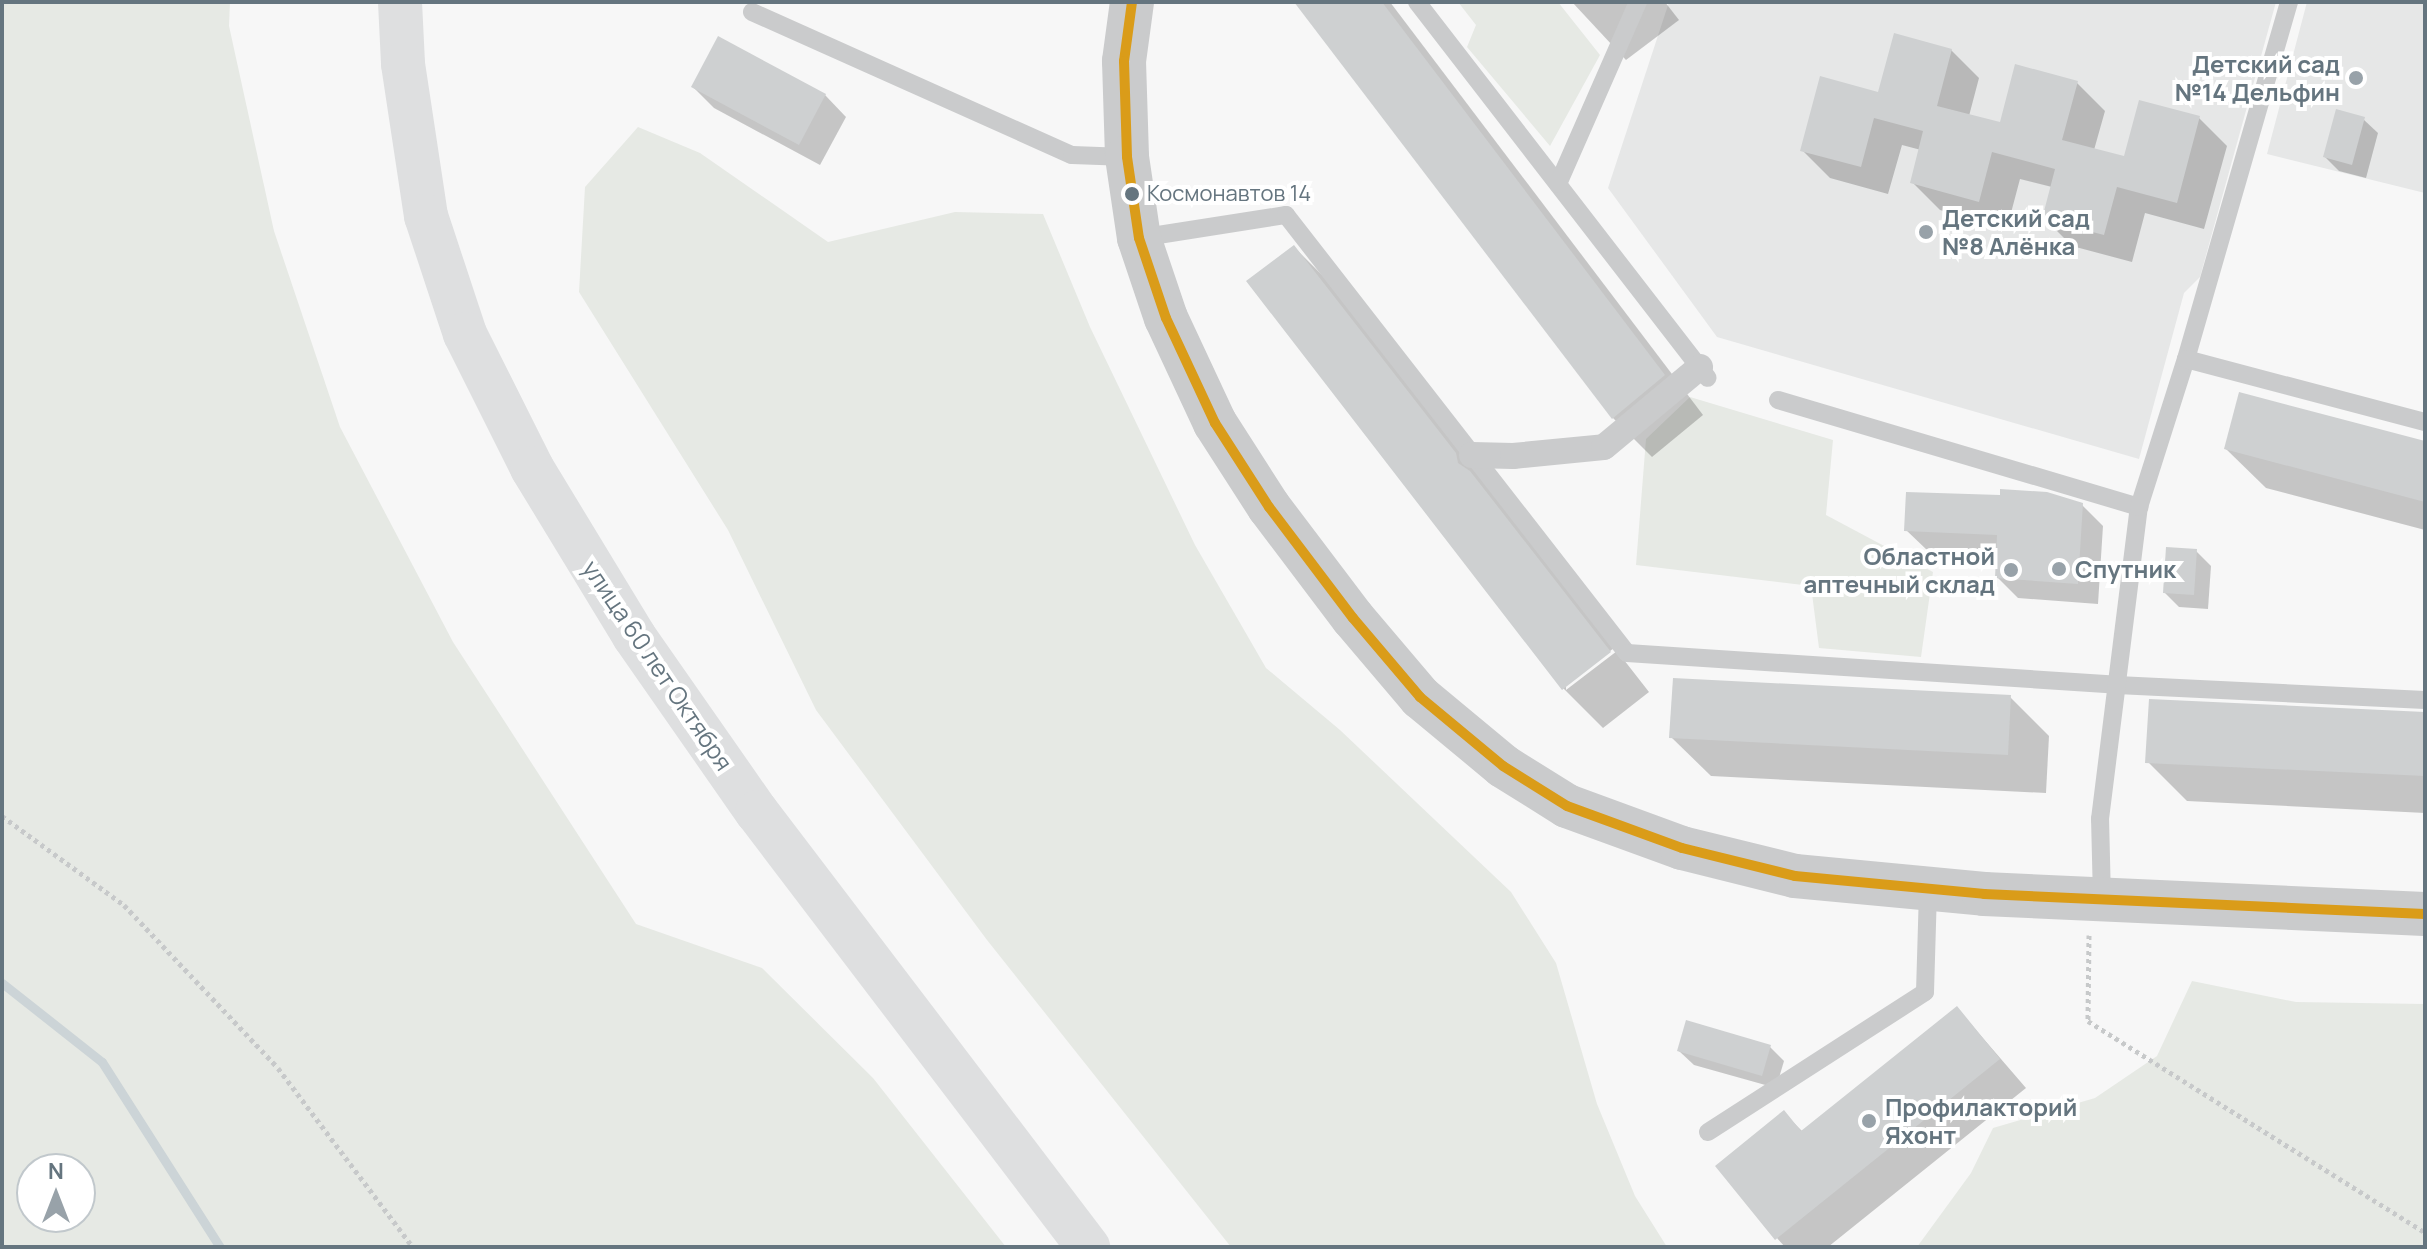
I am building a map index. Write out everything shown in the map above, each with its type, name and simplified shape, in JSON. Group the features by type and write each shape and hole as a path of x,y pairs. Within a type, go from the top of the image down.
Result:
{"main road":[{"name":"улица 60 лет Октября","path":"400,2 403,64 426,216 465,334 532,468 634,636 757,812 1088,1247"}],"street":[{"path":"1132,2 1124,61 1127,157 1139,238 1166,318 1215,423 1269,507 1353,618 1420,697 1503,766 1567,806 1682,848 1795,876 1928,889 2102,900 2425,914"},
{"path":"1472,455 1513,456 1604,447 1704,372"}],"lane":[{"path":"1417,2 1704,372"},
{"path":"1558,184 1638,2"},
{"path":"2102,900 2100,819 2139,507 2186,359 2289,2"},
{"path":"752,12 1072,155 1127,157"},
{"path":"1139,238 1286,215 1627,653 2117,685 2425,700"},
{"path":"2186,359 2425,422"},
{"path":"1778,400 2139,507"},
{"path":"1708,1132 1925,992 1928,889"}],"path":[{"path":"2,816 124,905 278,1068 413,1247"},
{"path":"2102,900 2089,933 2088,1021 2425,1232"}],"shaded area":[{"path":"2,2 230,2 229,26 274,231 340,427 453,642 636,924 762,968 873,1078 1006,1247 2,1247"},
{"path":"1458,2 1558,2 1600,55 1550,146 1467,47 1476,25"},
{"name":"Детский сад №8 Алёнка","path":"1669,2 2276,2 2200,277 2184,293 2139,459 1717,337 1608,188"},
{"name":"Детский сад №14 Дельфин","path":"2307,2 2425,2 2425,193 2267,154"},
{"path":"638,127 700,153 828,242 955,212 1043,214 1090,327 1195,545 1266,668 1340,730 1511,892 1556,963 1597,1104 1635,1196 1667,1247 1231,1247 987,940 816,710 728,530 579,292 585,187"},
{"path":"1690,397 1833,440 1826,515 1933,572 1921,657 1819,648 1811,586 1636,565 1646,439"},
{"path":"2192,981 2296,1002 2425,1004 2425,1247 1917,1247 1971,1173 1993,1128 2095,1098 2157,1056"}],"building":[{"path":"1294,2 1382,2 1665,375 1612,419"},
{"path":"1894,33 1952,49 1937,106 2000,122 2015,64 2078,81 2062,140 2124,156 2139,100 2200,116 2177,203 2117,187 2104,235 2042,219 2055,169 1992,152 1979,202 1910,183 1923,131 1874,118 1861,167 1800,151 1820,76 1878,92"},
{"path":"718,36 826,94 799,145 691,87"},
{"path":"2336,109 2365,117 2352,165 2323,157"},
{"path":"1294,245 1456,453 1458,463 1470,471 1611,652 1562,690 1246,281"},
{"path":"2239,392 2425,441 2425,502 2224,449"},
{"path":"2000,489 2047,492 2083,503 2078,584 1995,578 1997,535 1904,531 1906,492 2000,495"},
{"path":"2166,547 2197,549 2194,595 2163,593"},
{"path":"1673,678 2011,695 2008,755 1669,738"},
{"path":"2149,699 2425,712 2425,776 2145,763"},
{"name":"Профилакторий Яхонт","path":"1957,1006 2000,1059 1775,1240 1715,1166 1784,1110 1801,1131"},
{"path":"1686,1020 1771,1045 1762,1076 1677,1051"}],"waterway":[{"path":"2,983 102,1062 220,1247"}],"transit line":[{"path":"1132,2 1124,61 1127,157 1139,238 1166,318 1215,423 1269,507 1353,618 1420,697 1503,766 1567,806 1682,848 1795,876 1984,894 2425,914"}],"place":[{"name":"Детский сад №14 Дельфин","path":"2356,78"},
{"name":"Космонавтов 14","path":"1132,194"},
{"name":"Детский сад №8 Алёнка","path":"1926,232"},
{"name":"Спутник","path":"2059,569"},
{"name":"Областной аптечный склад","path":"2011,570"},
{"name":"Профилакторий Яхонт","path":"1869,1121"}]}
